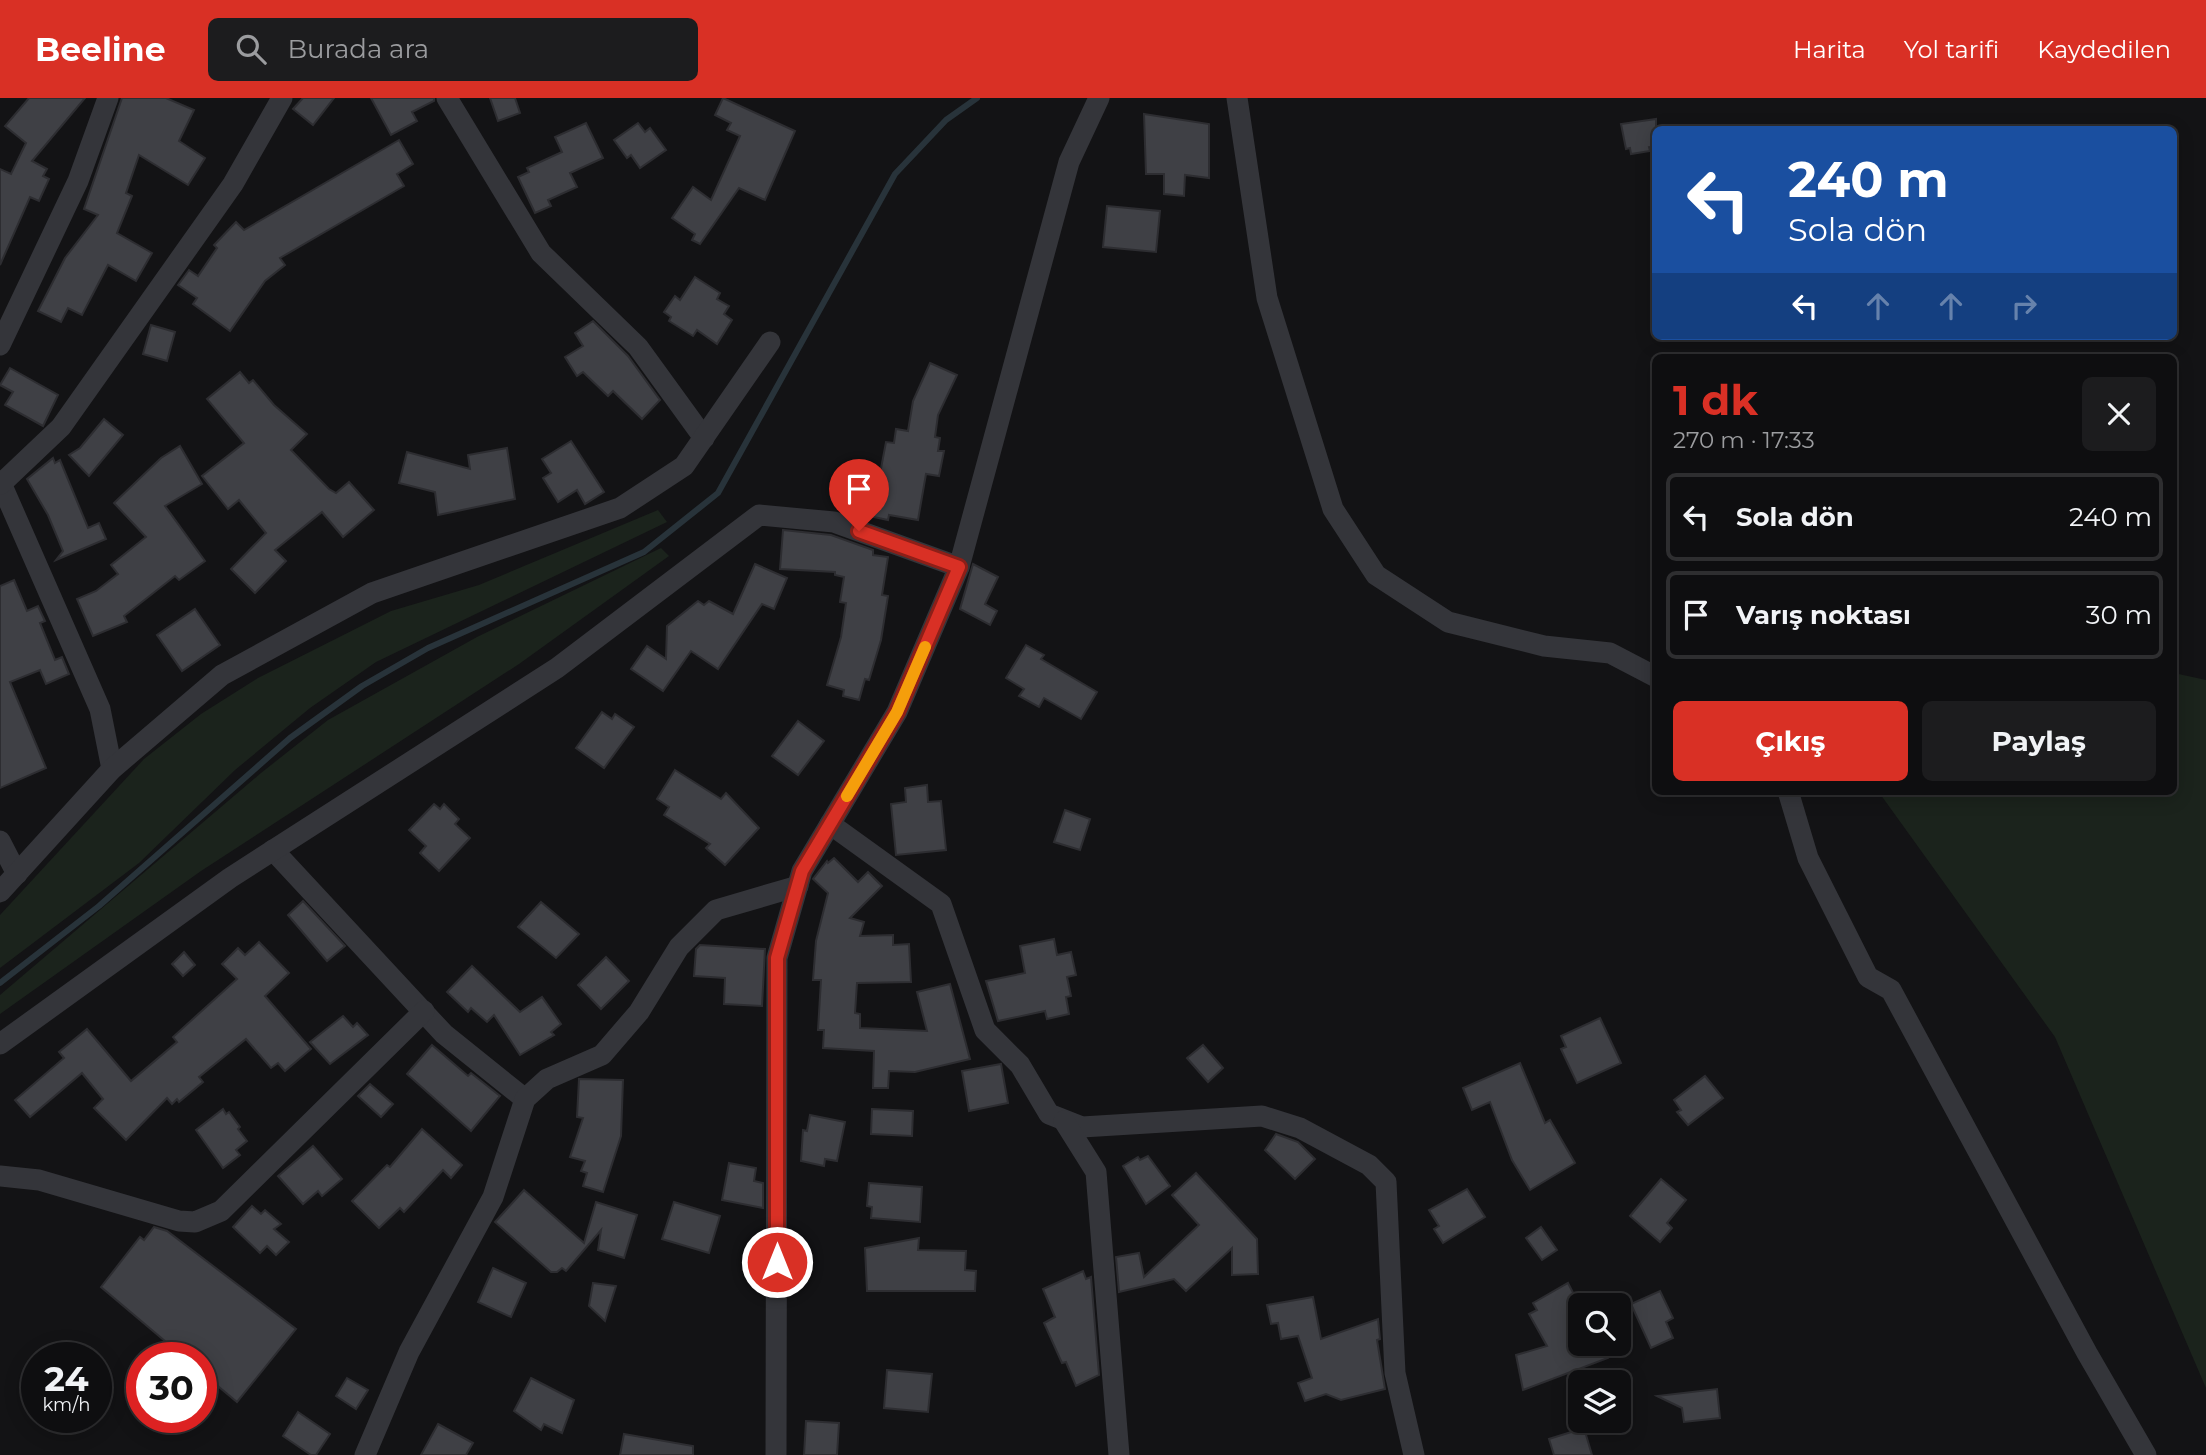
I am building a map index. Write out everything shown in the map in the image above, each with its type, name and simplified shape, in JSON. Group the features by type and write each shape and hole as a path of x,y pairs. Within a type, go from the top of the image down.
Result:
{"street":[{"path":"0,345 78,181 108,98"},
{"path":"112,769 100,709 1,483 61,427 233,184 282,98"},
{"path":"447,98 541,253 638,347 704,438"},
{"path":"776,1455 777,958 802,871 897,712 959,567 1069,162 1099,98"},
{"path":"1237,98 1267,298 1333,509 1376,575 1448,622 1544,646 1610,653 1652,675"},
{"path":"0,892 112,769 222,675 372,593 620,508 684,466 770,342"},
{"path":"0,1044 230,878 557,668 760,515 834,522 959,567"},
{"path":"1789,795 1808,858 1868,977 1891,990 2087,1353 2146,1455"},
{"path":"830,824 941,904 985,1030 1020,1065 1049,1114 1082,1127 1262,1116 1300,1128 1369,1165 1387,1182 1395,1373 1414,1455"},
{"path":"0,841 16,874"},
{"path":"273,850 444,1034 525,1099"},
{"path":"365,1455 409,1352 493,1198 525,1099 547,1079 602,1055 639,1012 679,947 716,910 798,886"},
{"path":"0,1176 39,1180 134,1210 195,1222 221,1210 424,1012"},
{"path":"1064,1121 1096,1172 1119,1455"}],"shaded area":[{"path":"658,510 667,522 376,662 310,708 235,770 139,863 0,968 0,915 144,759 201,714 258,678 391,611 479,585"},
{"path":"661,548 669,556 519,664 201,871 0,1014 0,995 261,773 328,720 477,637"},
{"path":"2177,674 2206,680 2206,1388 2055,1037 1881,795 2177,795"}],"building":[{"path":"29,98 85,98 32,161 47,169 43,176 49,179 39,201 30,197 0,265 0,169 11,174 26,143 5,126"},
{"path":"122,98 166,98 194,110 179,141 205,158 188,185 139,155 126,193 132,196 117,233 152,253 136,281 108,265 82,315 68,308 61,322 38,311 65,258 98,215 84,209"},
{"path":"303,98 334,98 313,125 293,109"},
{"path":"371,98 434,98 434,101 412,112 417,121 391,135"},
{"path":"490,98 515,98 520,113 498,121"},
{"path":"723,98 795,131 765,200 739,188 700,244 692,240 695,234 672,218 693,187 711,200 740,136 727,130 731,123 715,115"},
{"path":"1144,114 1209,124 1209,178 1185,175 1184,196 1164,194 1164,174 1146,174"},
{"path":"1656,119 1656,126 1652,126 1650,151 1631,154 1630,148 1626,149 1621,124"},
{"path":"586,123 603,158 570,173 577,187 548,200 551,206 535,213 518,177 529,172 527,168 562,152 555,137"},
{"path":"638,123 645,132 650,128 666,150 640,168 631,155 627,158 614,140"},
{"path":"399,140 413,164 397,174 404,186 280,258 285,265 265,281 230,331 193,304 197,298 178,285 189,270 198,276 217,248 214,245 236,222 244,230"},
{"path":"1107,206 1160,211 1156,252 1103,247"},
{"path":"695,277 720,293 717,299 729,306 724,314 732,320 717,344 697,330 693,336 669,321 671,317 664,312 675,296 680,300"},
{"path":"593,321 628,356 660,400 642,419 613,391 608,396 583,372 577,376 565,357 583,346 575,333"},
{"path":"151,325 175,332 167,361 143,354"},
{"path":"930,363 957,375 938,415 935,437 940,438 938,451 944,451 939,476 926,474 918,520 889,515 888,520 864,515 867,499 872,500 876,479 879,479 886,442 894,443 896,429 908,431 913,401"},
{"path":"10,368 58,395 43,426 5,405 13,392 0,385"},
{"path":"240,372 249,383 253,380 274,405 307,434 291,450 329,489 336,493 349,482 374,510 343,537 322,512 275,550 286,561 255,593 231,569 266,533 239,500 228,509 202,476 244,443 207,399"},
{"path":"104,419 123,435 89,476 69,455 80,448"},
{"path":"571,441 604,492 585,504 577,490 558,502 543,478 551,473 542,459"},
{"path":"180,446 202,484 165,506 205,561 179,580 175,576 124,616 127,622 93,636 77,599 96,591 118,574 111,565 146,537 114,503 161,458"},
{"path":"507,448 515,499 438,515 435,492 399,483 407,452 470,469 468,455"},
{"path":"53,458 55,463 60,460 88,528 99,523 106,539 56,560 63,551 48,515 27,479"},
{"path":"783,530 831,535 873,550 873,555 888,557 882,595 888,596 881,640 869,680 865,679 859,700 843,696 844,690 827,685 841,637 846,603 840,602 844,577 835,575 835,572 780,569"},
{"path":"755,564 787,578 774,609 762,604 718,669 691,651 663,691 631,669 647,646 666,659 667,626 698,601 704,605 709,601 733,614"},
{"path":"973,564 998,577 985,604 997,611 990,625 960,609"},
{"path":"14,580 27,611 38,606 45,621 40,623 55,660 62,657 69,674 46,684 40,670 10,682 46,768 0,788 0,586"},
{"path":"195,609 220,645 182,671 157,635"},
{"path":"1026,645 1044,655 1041,659 1097,692 1081,719 1044,698 1039,707 1019,696 1024,689 1006,678"},
{"path":"602,712 612,719 615,714 634,727 604,768 576,748"},
{"path":"798,721 824,741 798,775 772,756"},
{"path":"675,770 721,799 726,793 759,828 725,865 706,848 710,844 664,815 669,807 657,799"},
{"path":"927,785 928,802 941,801 946,850 896,855 891,804 906,802 905,788"},
{"path":"434,804 440,809 444,804 459,819 455,824 470,838 439,871 420,853 426,846 409,830"},
{"path":"1065,810 1090,819 1080,850 1054,842"},
{"path":"834,858 858,882 868,872 882,886 850,918 864,922 860,936 893,935 893,945 909,944 911,982 857,983 855,1013 860,1014 860,1028 927,1031 917,992 950,984 970,1059 915,1072 889,1071 888,1088 873,1088 874,1051 823,1048 824,1030 818,1030 821,980 813,980 816,941 828,893 813,879 827,861 828,863"},
{"path":"303,901 345,946 327,961 288,915"},
{"path":"541,902 579,934 556,958 518,927"},
{"path":"1054,939 1057,955 1071,952 1076,975 1067,977 1071,996 1066,997 1069,1014 1047,1019 1045,1011 998,1021 986,981 1025,973 1020,946"},
{"path":"259,942 289,973 265,996 311,1049 285,1071 278,1063 271,1068 246,1039 199,1077 203,1082 179,1102 177,1099 172,1104 167,1098 126,1140 94,1108 103,1099 82,1073 30,1117 15,1100 64,1058 59,1052 87,1029 131,1081 177,1042 173,1037 237,979 222,964 238,948 245,955"},
{"path":"700,945 765,949 762,1006 724,1004 725,978 694,976 696,949"},
{"path":"184,952 195,965 183,976 172,964"},
{"path":"606,957 629,981 601,1009 578,985"},
{"path":"472,966 520,1012 542,997 561,1024 551,1032 554,1035 520,1055 494,1015 487,1022 471,1008 468,1012 447,992"},
{"path":"343,1016 353,1027 357,1023 368,1035 330,1064 310,1042"},
{"path":"1600,1018 1621,1063 1577,1083 1561,1049 1566,1047 1561,1036"},
{"path":"432,1045 468,1076 471,1073 500,1096 471,1131 407,1074"},
{"path":"1203,1045 1223,1068 1208,1082 1187,1058"},
{"path":"1520,1063 1545,1123 1550,1120 1575,1163 1530,1190 1512,1160 1490,1102 1472,1110 1463,1088"},
{"path":"1001,1064 1008,1103 969,1111 962,1071"},
{"path":"1705,1076 1723,1098 1688,1125 1677,1112 1681,1110 1674,1100"},
{"path":"579,1079 623,1080 621,1136 603,1192 583,1186 587,1173 581,1171 585,1161 570,1157 583,1118 577,1117"},
{"path":"370,1084 393,1104 381,1117 358,1096"},
{"path":"223,1109 226,1114 229,1112 247,1141 236,1150 240,1155 223,1168 196,1130"},
{"path":"872,1109 913,1111 912,1136 871,1134"},
{"path":"810,1115 845,1122 837,1161 825,1159 824,1166 801,1161 803,1130 807,1131"},
{"path":"422,1129 462,1165 451,1178 443,1170 404,1212 400,1208 379,1228 352,1201 387,1165 390,1167"},
{"path":"1276,1134 1298,1142 1315,1159 1295,1179 1265,1150"},
{"path":"313,1146 342,1179 322,1196 318,1191 303,1204 278,1176"},
{"path":"1148,1156 1170,1186 1146,1204 1123,1166 1138,1157 1140,1160"},
{"path":"729,1163 756,1168 754,1181 763,1183 763,1208 722,1200"},
{"path":"1196,1173 1257,1239 1258,1274 1232,1275 1232,1248 1186,1291 1174,1279 1119,1292 1116,1257 1139,1253 1144,1277 1199,1225 1172,1195"},
{"path":"1661,1179 1686,1200 1667,1223 1672,1228 1660,1242 1630,1216"},
{"path":"869,1183 922,1187 920,1222 871,1218 872,1207 867,1206"},
{"path":"1467,1189 1485,1217 1443,1243 1434,1229 1439,1226 1429,1210"},
{"path":"524,1190 584,1243 596,1202 637,1215 624,1258 598,1250 601,1230 566,1271 562,1268 551,1272 495,1222"},
{"path":"674,1202 720,1216 709,1253 662,1239"},
{"path":"252,1206 261,1214 265,1210 281,1224 274,1229 289,1242 276,1255 267,1246 260,1253 233,1227"},
{"path":"154,1227 167,1231 296,1329 237,1402 217,1385 217,1342 166,1342 101,1287 140,1237 144,1240"},
{"path":"1541,1227 1557,1250 1542,1260 1526,1238"},
{"path":"919,1238 918,1250 966,1251 965,1270 976,1271 975,1291 867,1291 865,1248"},
{"path":"493,1268 526,1283 511,1317 478,1302"},
{"path":"1083,1271 1086,1279 1091,1277 1099,1375 1076,1386 1044,1323 1055,1317 1043,1289"},
{"path":"593,1283 616,1286 605,1321 589,1306"},
{"path":"1568,1283 1573,1293 1568,1293 1568,1356 1608,1358 1576,1370 1568,1370 1568,1373 1523,1390 1516,1355 1547,1346 1529,1314 1537,1310 1533,1303"},
{"path":"1660,1291 1673,1318 1666,1322 1673,1338 1651,1348 1631,1304"},
{"path":"1313,1297 1321,1339 1378,1319 1380,1339 1377,1340 1385,1389 1341,1400 1326,1394 1305,1401 1298,1383 1312,1378 1298,1336 1281,1339 1278,1323 1271,1324 1267,1305"},
{"path":"887,1370 932,1374 928,1412 884,1408"},
{"path":"347,1378 368,1390 356,1409 336,1396"},
{"path":"531,1378 574,1400 562,1433 544,1424 541,1430 514,1411"},
{"path":"1717,1389 1720,1418 1684,1422 1682,1408 1657,1396"},
{"path":"298,1412 330,1434 316,1455 311,1455 283,1436"},
{"path":"806,1421 839,1423 837,1455 804,1455"},
{"path":"438,1424 473,1443 466,1455 421,1455"},
{"path":"1568,1433 1585,1433 1592,1455 1554,1455 1549,1439"},
{"path":"624,1434 693,1446 693,1455 620,1455"}],"waterway":[{"path":"0,983 99,906 290,738 362,686 428,648 644,552 718,493 895,174 946,120 977,98"}],"slow traffic":[{"path":"847,796 897,712 925,647"}],"route":[{"path":"777,1262 777,958 802,871 897,712 959,567 859,531"}]}
